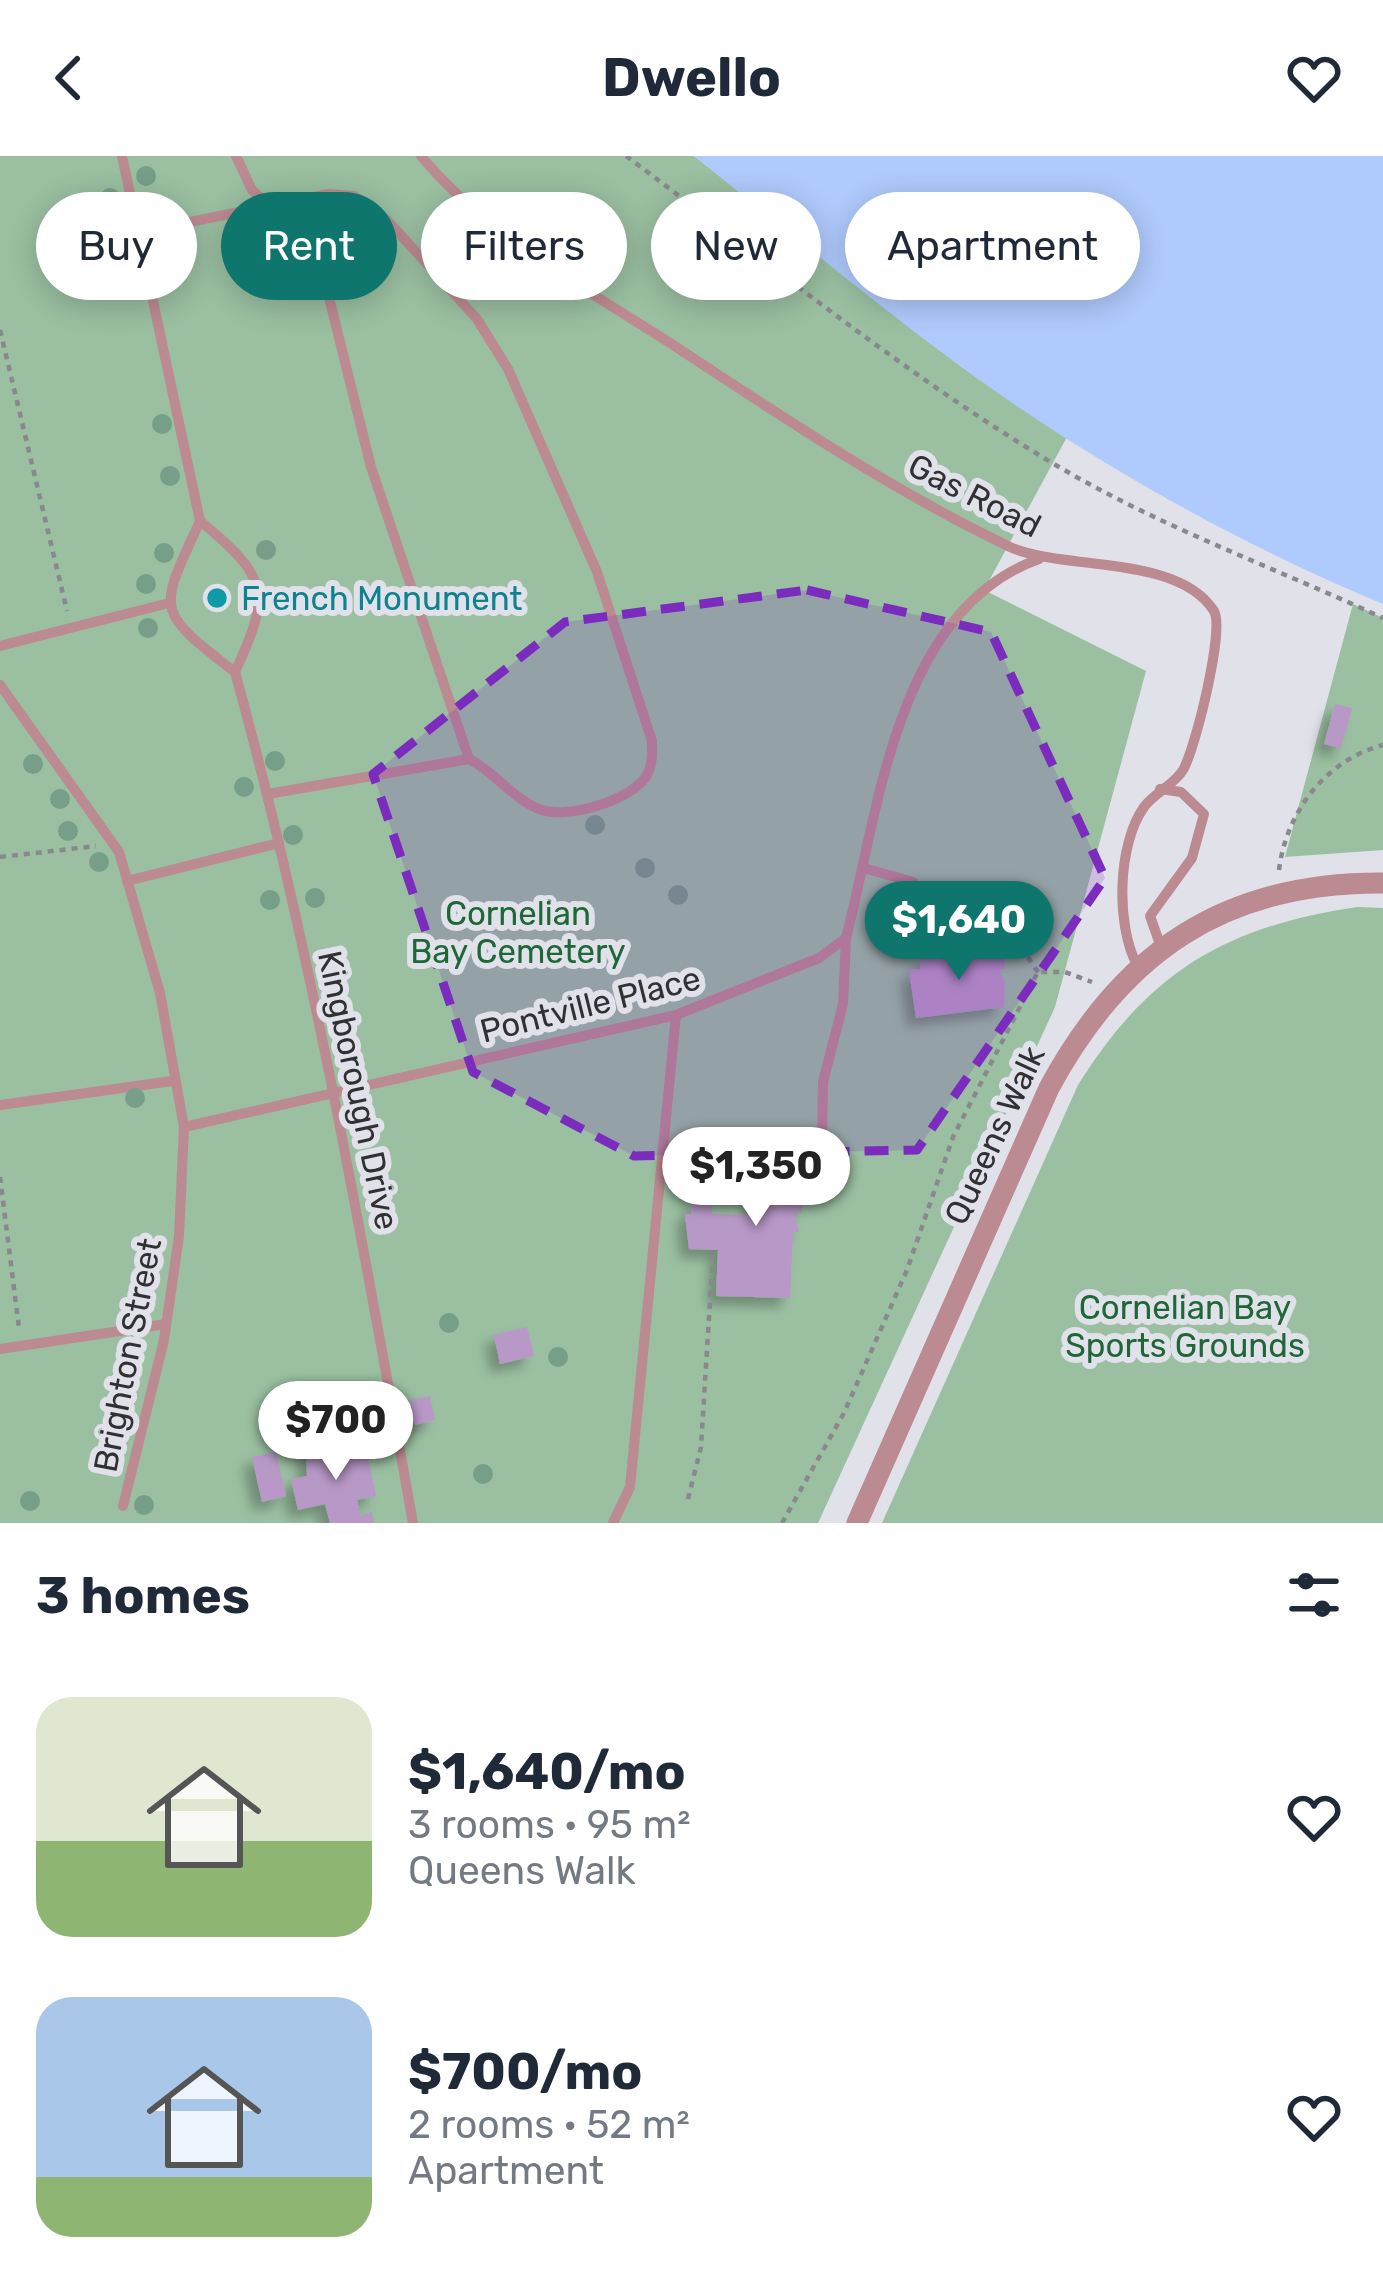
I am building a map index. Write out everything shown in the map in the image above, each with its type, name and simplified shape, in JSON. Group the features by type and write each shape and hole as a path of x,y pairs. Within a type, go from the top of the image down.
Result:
{"street":[{"name":"Queens Walk","path":"857,1523 1049,1088 1086,1024 1137,965 1198,924 1276,894 1383,883"}],"lane":[{"path":"122,156 131,192"},
{"path":"236,156 255,192"},
{"name":"Gas Road","path":"421,156 446,187 519,246 850,460 1039,559 1149,573 1187,590 1214,611 1219,636 1183,771 1141,811 1128,850 1127,946 1137,965"},
{"path":"268,794 470,760 491,770 539,809 555,812 596,805 643,780 652,762 652,741 597,572 508,369 477,319 397,231"},
{"path":"154,300 200,521 249,564 259,580 260,611 235,672 184,632 169,603 172,575 200,521"},
{"path":"330,300 371,467 470,760"},
{"path":"822,1144 823,1082 844,1004 845,938 888,753 912,693 943,640 1007,570 1039,559"},
{"path":"0,646 169,603"},
{"name":"Kingborough Drive","path":"235,672 268,794 334,1093 413,1523"},
{"name":"Brighton Street","path":"0,685 114,844 160,993 172,1081 184,1126 179,1236 166,1324 123,1506"},
{"path":"1160,789 1181,792 1204,814 1203,833 1192,858 1150,916 1161,947"},
{"path":"127,881 279,843"},
{"path":"864,868 913,882 935,920"},
{"name":"Pontville Place","path":"184,1126 676,1016 819,958 845,938"},
{"path":"613,1523 630,1487 676,1016"},
{"path":"0,1106 172,1081"},
{"path":"0,1349 166,1324"}],"path":[{"path":"626,156 792,284 1052,463 1152,517 1383,618"},
{"path":"0,330 71,628"},
{"path":"1276,894 1285,833 1304,800 1335,769 1382,746"},
{"path":"0,856 114,844"},
{"path":"935,920 1019,946 1038,971"},
{"path":"1038,971 1065,972 1114,991"},
{"path":"782,1523 844,1413 907,1270 953,1137 1015,1025 1038,971"},
{"path":"0,1177 21,1346"},
{"path":"688,1499 701,1447 712,1253"}],"highlighted area":[{"path":"807,590 991,632 1105,878 917,1150 634,1156 473,1072 373,774 565,622"}],"green space":[{"name":"Cornelian Bay Cemetery","path":"0,156 694,156 740,192 651,192 651,300 821,300 821,256 845,275 845,300 877,300 963,368 1068,435 984,590 1146,671 1055,1007 818,1523 0,1523"},
{"path":"1353,604 1383,618 1383,850 1285,857"},
{"name":"Cornelian Bay Sports Grounds","path":"1358,907 1383,908 1383,1523 882,1523 1078,1085 1105,1045 1133,1012 1195,960 1269,927"}],"water":[{"path":"694,156 1383,156 1383,604 1274,555 1111,466 1009,400 873,300 1140,300 1140,192 845,192 845,278 821,258 821,192 739,192"}],"building":[{"path":"1335,704 1352,708 1341,748 1324,744"},
{"path":"996,948 997,956 1004,955 1005,969 999,970 1005,983 1004,1007 916,1018 909,970 921,969 920,958 953,954 953,949"},
{"path":"759,1142 797,1144 797,1156 804,1156 802,1213 794,1213 799,1232 793,1232 790,1298 716,1296 718,1250 689,1249 685,1214 691,1214 691,1203 713,1204 712,1214 757,1215 758,1189 753,1188"},
{"path":"527,1327 534,1356 500,1364 494,1335"},
{"path":"430,1396 435,1420 415,1425 410,1400"},
{"path":"344,1440 347,1456 367,1452 376,1496 357,1500 360,1515 372,1512 374,1523 330,1523 325,1504 298,1510 291,1479 307,1476 306,1448"},
{"path":"276,1452 286,1496 262,1502 252,1457"}],"place":[{"name":"French Monument","path":"217,598"}]}
